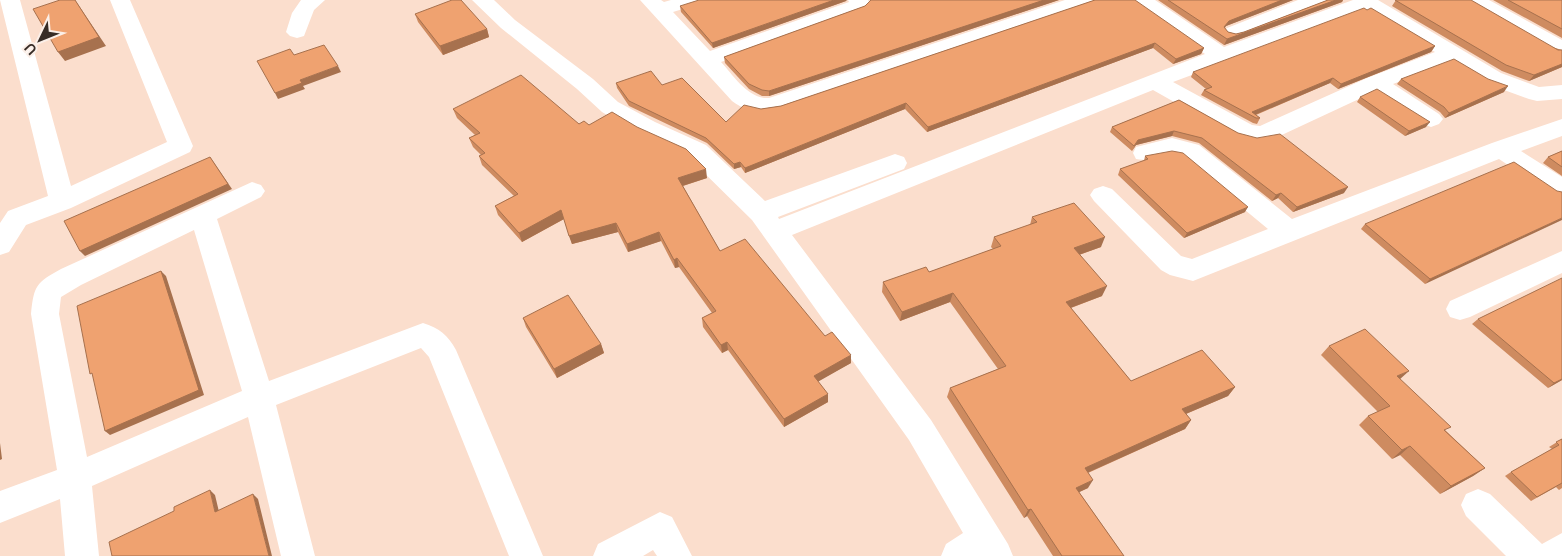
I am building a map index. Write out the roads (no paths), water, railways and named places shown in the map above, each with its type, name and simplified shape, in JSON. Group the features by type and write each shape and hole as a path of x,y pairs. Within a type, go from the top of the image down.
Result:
{"street":[{"path":"10,0 62,202"},
{"path":"0,245 17,218 62,202 181,146 120,0"},
{"path":"297,32 302,11 308,3 315,0"},
{"path":"482,0 508,24 585,84 610,107 697,152 768,222 920,430 980,550"},
{"path":"655,5 692,0"},
{"path":"706,60 857,6 860,4 858,0"},
{"path":"655,5 740,96 753,105 765,106 1085,0"},
{"path":"1141,0 1214,50"},
{"path":"946,153 1154,81 1317,0"},
{"path":"1474,0 1562,49"},
{"path":"768,222 1214,50 1366,1 1494,78 1525,91 1543,94 1562,92"},
{"path":"1154,81 1244,131 1262,134 1374,83 1452,53"},
{"path":"1374,83 1431,119"},
{"path":"1103,195 1171,263 1180,268 1193,270 1562,126"},
{"path":"1145,153 1169,145 1178,146 1190,151 1289,231"},
{"path":"1501,149 1562,189"},
{"path":"82,556 75,478 45,314 47,293 71,276 203,216 252,191"},
{"path":"203,216 259,398 298,556"},
{"path":"1460,309 1562,261"},
{"path":"0,507 75,478 259,398 423,335 430,338 441,350 526,556"},
{"path":"1478,505 1530,556"},
{"path":"610,556 660,528 675,556"},
{"path":"1554,556 1562,550"}]}
